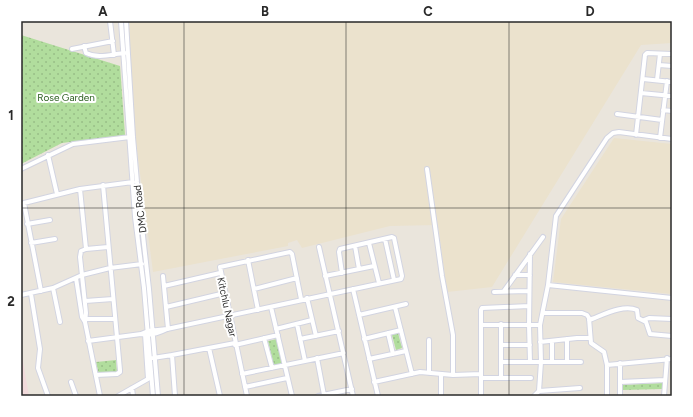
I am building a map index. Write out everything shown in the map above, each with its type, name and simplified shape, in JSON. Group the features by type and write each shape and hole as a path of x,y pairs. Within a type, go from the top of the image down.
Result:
{"street":[{"path":"110,21 114,55"},
{"path":"118,396 148,379 148,333 141,264 125,53 121,21"},
{"path":"125,53 126,21"},
{"path":"72,49 113,41"},
{"path":"84,46 86,53 91,56 125,53"},
{"path":"636,135 646,54 672,54"},
{"path":"657,80 660,54"},
{"path":"659,65 672,66"},
{"path":"643,79 672,82"},
{"path":"660,138 667,81"},
{"path":"641,93 672,96"},
{"path":"663,110 672,111"},
{"path":"617,114 662,120"},
{"path":"539,391 541,362 540,325 548,285 557,213 609,136 619,132 672,139"},
{"path":"21,169 73,144 131,137"},
{"path":"48,155 57,194"},
{"path":"427,169 442,276 453,335 453,374"},
{"path":"41,291 24,203 80,189 135,182"},
{"name":"DMC Road","path":"135,182 147,264 148,333 158,396"},
{"path":"96,375 117,374 120,372 103,185"},
{"path":"80,189 86,249"},
{"path":"27,224 50,220"},
{"path":"504,291 543,237"},
{"path":"88,341 116,336 148,333 401,278 402,276 394,238 341,249 339,251 342,273"},
{"path":"31,243 55,239"},
{"path":"384,239 394,280"},
{"path":"369,242 379,283"},
{"path":"355,246 360,269"},
{"path":"100,396 85,320 81,252 82,250 86,249 108,247"},
{"path":"319,247 353,396"},
{"name":"Kitchlu Nagar","path":"247,396 219,268 222,266 288,252 291,253 297,278"},
{"path":"530,254 530,362"},
{"path":"248,260 258,310"},
{"path":"21,295 53,288 82,275 110,268 147,264"},
{"path":"325,276 374,266"},
{"path":"164,286 220,273"},
{"path":"515,275 530,275"},
{"path":"163,276 167,329"},
{"path":"76,278 82,317 85,320"},
{"path":"254,289 297,278 301,299"},
{"path":"548,285 672,298"},
{"path":"53,288 60,322"},
{"path":"353,289 378,396"},
{"path":"494,292 529,291"},
{"path":"166,307 225,293"},
{"path":"31,294 40,349 38,368 48,396"},
{"path":"307,298 316,336"},
{"path":"84,301 113,299"},
{"path":"359,315 406,304"},
{"path":"481,396 482,308 529,306"},
{"path":"271,307 292,396"},
{"path":"395,307 412,374"},
{"path":"589,320 626,309 636,310 638,317 644,320 651,334 672,336"},
{"path":"543,313 582,313 587,315 592,345 604,352 607,365 607,396"},
{"path":"644,320 649,318 672,319"},
{"path":"85,320 115,319"},
{"path":"276,329 312,320"},
{"path":"297,324 305,361"},
{"path":"501,324 501,378"},
{"path":"481,325 540,325"},
{"path":"364,339 401,330"},
{"path":"300,339 339,332"},
{"path":"388,333 393,354"},
{"path":"153,396 153,359 278,335"},
{"path":"264,338 272,368"},
{"path":"540,342 590,338"},
{"path":"567,339 567,362"},
{"path":"429,340 429,373"},
{"path":"552,341 552,362"},
{"path":"501,345 530,345"},
{"path":"210,348 220,396"},
{"path":"369,359 406,351"},
{"path":"242,374 344,353"},
{"path":"172,355 175,396"},
{"path":"317,358 324,395"},
{"path":"607,365 667,358 672,359"},
{"path":"664,396 667,358"},
{"path":"501,362 581,362"},
{"path":"620,363 620,396"},
{"path":"374,382 420,372 501,378 531,378"},
{"path":"441,374 442,396"},
{"path":"245,387 287,378"},
{"path":"620,382 665,380"},
{"path":"71,382 76,396"},
{"path":"132,388 133,396"},
{"path":"534,396 539,391 580,388"},
{"path":"318,396 352,389"}],"shaded area":[{"path":"127,21 672,21 672,43 641,45 492,287 447,292 438,225 390,226 302,248 297,240 288,243 288,246 153,272 135,135"},
{"path":"614,138 672,144 672,294 553,282 561,219"},
{"path":"21,350 29,396 21,396"}],"green space":[{"name":"Rose Garden","path":"21,35 120,66 125,135 62,143 21,164"},
{"path":"398,333 402,348 396,350 392,335"},
{"path":"277,339 283,364 274,366 268,341"},
{"path":"116,360 117,373 99,375 96,362"},
{"path":"662,383 662,389 623,390 623,385"}]}
